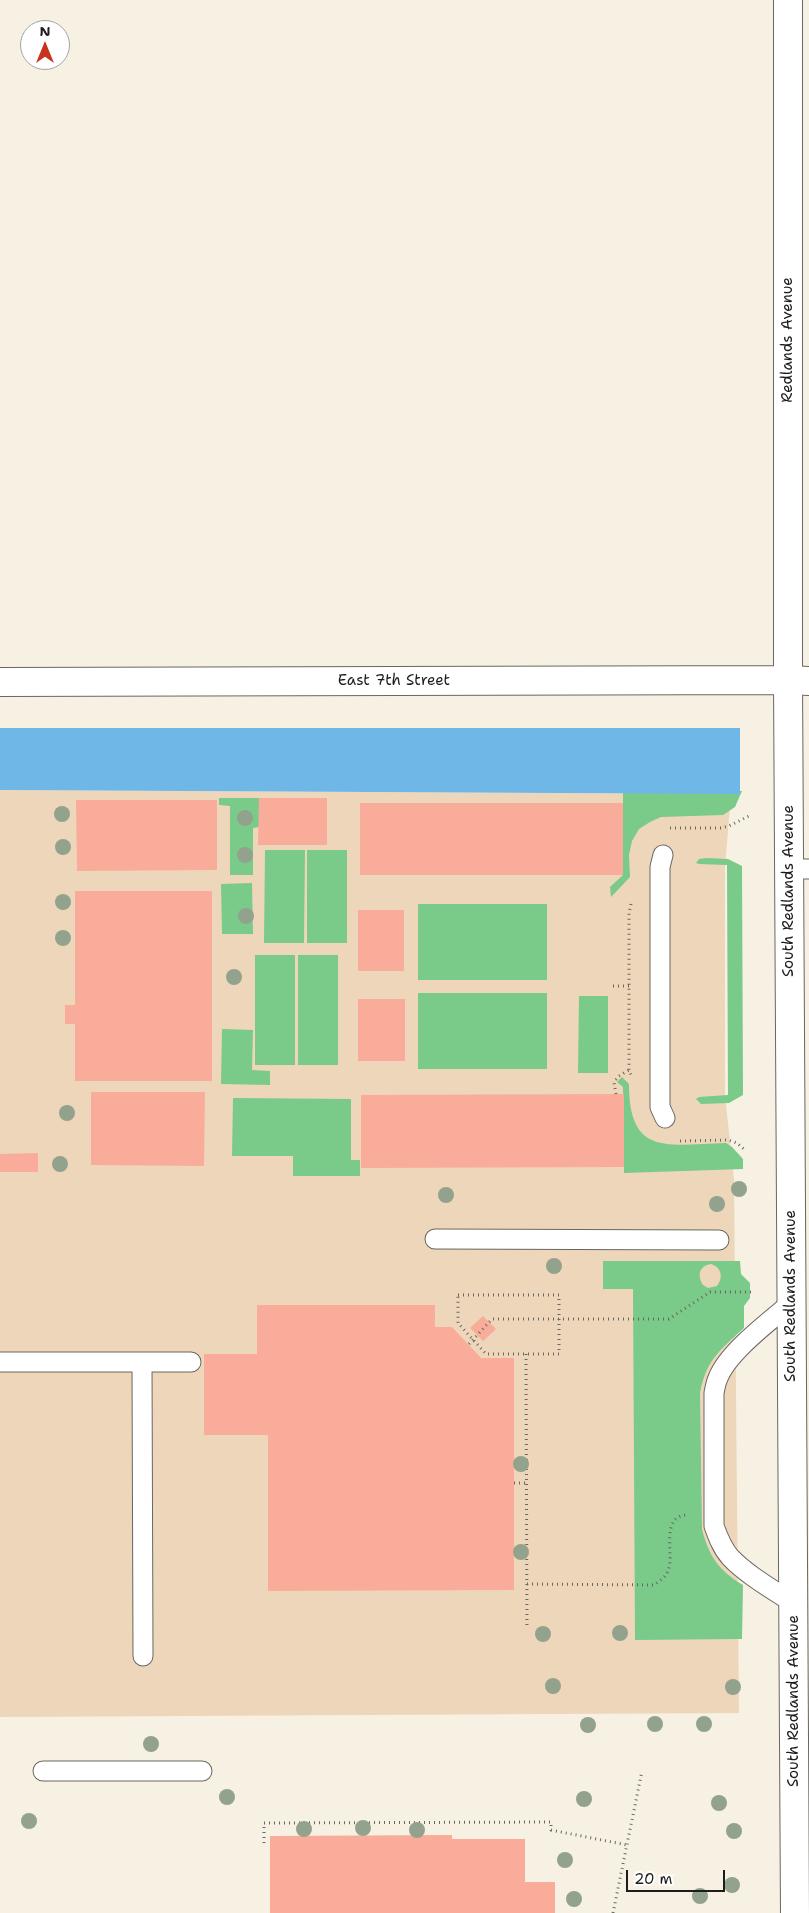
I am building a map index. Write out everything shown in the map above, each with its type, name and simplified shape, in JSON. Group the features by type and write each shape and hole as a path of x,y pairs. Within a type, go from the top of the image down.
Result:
{"street":[{"name":"Redlands Avenue","path":"788,0 798,680"},
{"name":"East 7th Street","path":"0,682 798,680"},
{"name":"South Redlands Avenue","path":"795,1913 791,1302 799,869 798,680"}],"lane":[{"path":"663,855 660,867 660,1107 665,1118"},
{"path":"434,1239 719,1240"},
{"path":"791,1302 740,1348 724,1366 718,1377 714,1393 714,1526 720,1542 729,1556 742,1568 793,1603"},
{"path":"0,1362 191,1362"},
{"path":"142,1362 143,1656"},
{"path":"43,1771 202,1771"}],"path":[{"path":"613,986 629,986"},
{"path":"616,1094 614,1082 619,1076 629,1070"},
{"path":"468,1344 492,1319 669,1319 710,1292 754,1292"},
{"path":"458,1295 560,1295 560,1318 560,1354 486,1354 458,1324 458,1295"},
{"path":"526,1354 527,1629"},
{"path":"514,1483 527,1483"},
{"path":"527,1584 654,1585 667,1573 670,1564 670,1530 672,1523 684,1515 693,1515"},
{"path":"614,1913 642,1771"},
{"path":"264,1843 264,1823 551,1822 551,1830 627,1845"}],"shaded area":[{"path":"0,790 731,794 725,867 725,1095 734,1180 739,1713 0,1717"}],"green space":[{"path":"742,791 735,807 723,815 661,817 639,829 632,841 629,855 630,877 611,897 610,887 623,875 623,793"},
{"path":"219,798 259,798 259,827 253,828 253,875 230,875 230,806 219,805"},
{"path":"265,850 305,850 304,943 264,943"},
{"path":"307,850 347,850 347,943 307,943"},
{"path":"699,859 728,859 742,866 743,1095 729,1103 701,1104 696,1099 699,1097 728,1095 727,865 696,863"},
{"path":"252,883 253,934 222,934 221,884"},
{"path":"418,904 547,904 547,980 418,980"},
{"path":"255,955 295,955 295,1065 255,1065"},
{"path":"298,955 338,955 338,1065 298,1065"},
{"path":"418,993 547,993 547,1069 418,1069"},
{"path":"579,996 608,996 608,1073 578,1073"},
{"path":"222,1029 253,1030 252,1070 270,1071 270,1085 221,1084"},
{"path":"622,1077 629,1084 631,1108 636,1125 645,1135 656,1142 670,1144 726,1143 743,1159 743,1169 624,1173 623,1087 617,1082"},
{"path":"233,1098 351,1099 351,1160 360,1160 360,1176 293,1176 293,1156 232,1156"},
{"path":"603,1261 740,1261 741,1274 750,1283 750,1298 744,1306 744,1328 715,1356 706,1372 700,1393 702,1529 711,1555 727,1574 743,1585 742,1639 635,1640 633,1289 603,1289","holes":["707,1265 714,1265 719,1270 721,1276 717,1286 708,1288 703,1285 700,1272"]}],"water":[{"path":"0,728 740,728 740,794 0,790"}],"building":[{"path":"259,798 327,798 327,845 258,845"},
{"path":"76,800 217,800 217,870 77,871"},
{"path":"360,803 623,803 623,875 360,875"},
{"path":"75,891 212,891 212,1081 75,1081 75,1024 65,1024 65,1005 75,1005"},
{"path":"358,910 404,910 404,971 358,971"},
{"path":"358,999 405,999 405,1061 358,1061"},
{"path":"91,1092 205,1092 204,1166 91,1165"},
{"path":"624,1094 624,1167 361,1168 361,1095"},
{"path":"38,1153 38,1172 0,1172 0,1154"},
{"path":"257,1305 435,1305 435,1327 452,1327 481,1358 514,1358 514,1590 268,1591 268,1435 204,1435 204,1354 257,1354"},
{"path":"483,1316 496,1329 483,1341 470,1328"},
{"path":"452,1835 452,1839 525,1839 525,1882 555,1882 555,1913 270,1913 270,1836"}]}
